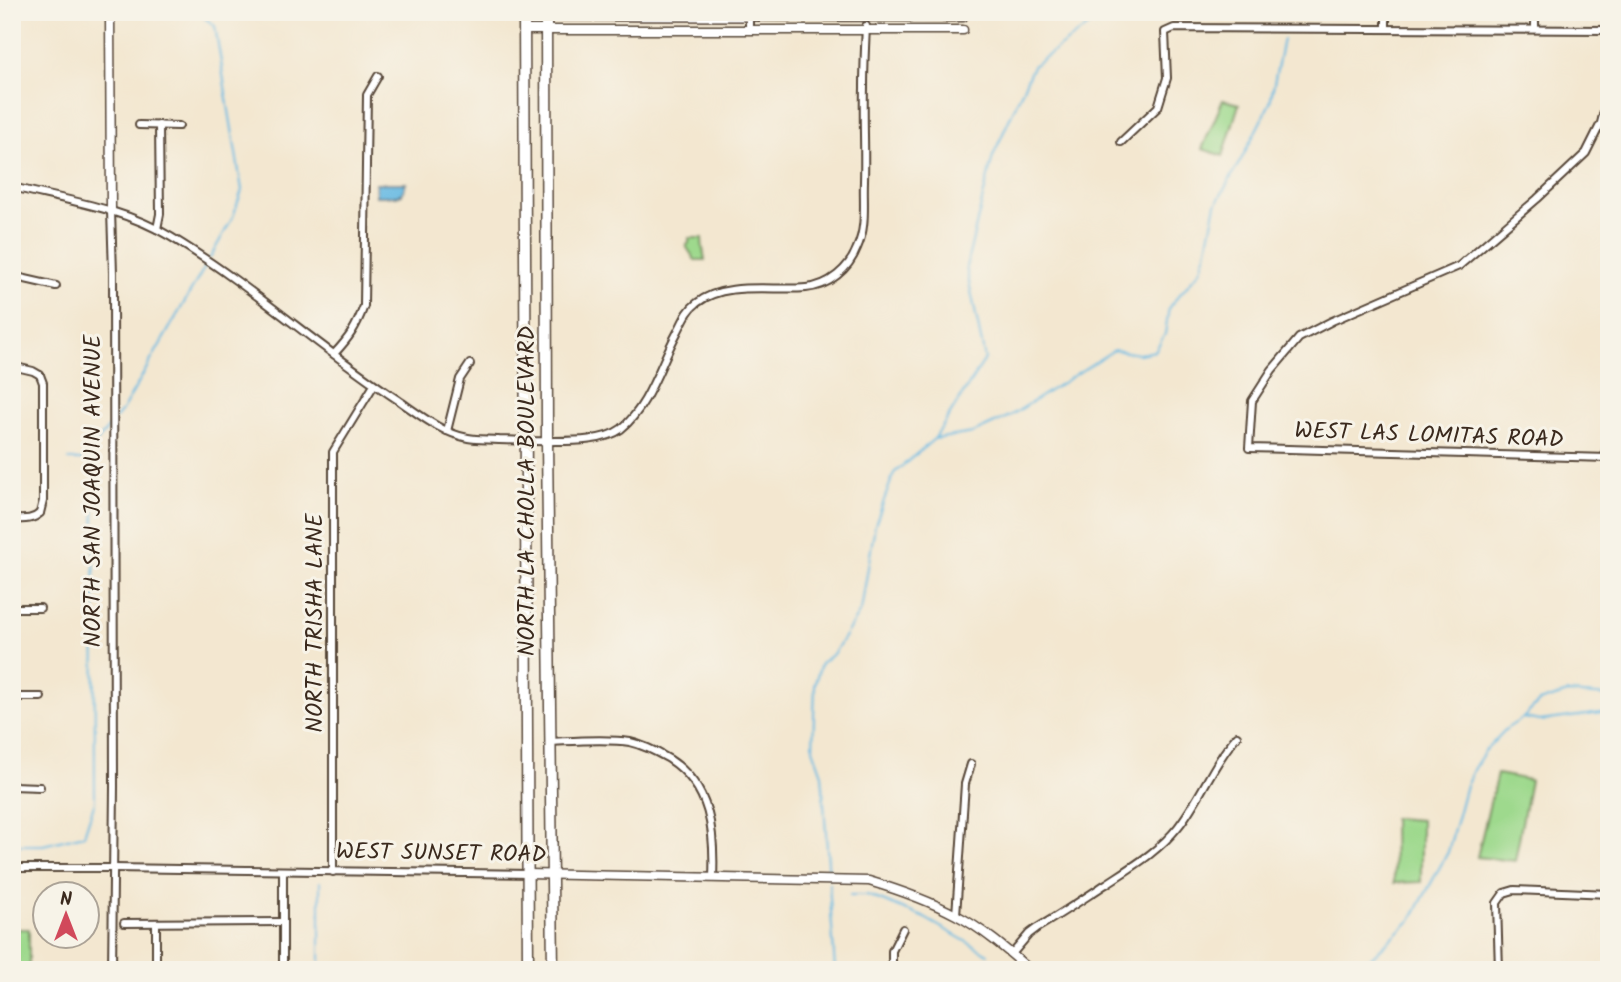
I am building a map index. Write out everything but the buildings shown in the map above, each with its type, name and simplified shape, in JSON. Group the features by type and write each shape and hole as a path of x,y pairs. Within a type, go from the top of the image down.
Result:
{"main road":[{"name":"NORTH LA CHOLLA BOULEVARD","path":"524,14 528,970"},
{"name":"NORTH LA CHOLLA BOULEVARD","path":"546,14 549,742 553,970"}],"street":[{"name":"NORTH SAN JOAQUIN AVENUE","path":"110,12 113,273 112,970"},
{"path":"1386,29 1387,12"},
{"path":"1535,12 1535,29"},
{"path":"524,14 749,18 963,14 963,30 524,30"},
{"path":"12,187 111,211 172,237 247,288 374,385 447,431 469,439 588,439 609,435 620,429 636,412 690,309 703,298 718,292 809,288 828,281 844,270 858,248 864,226 863,91 866,28"},
{"path":"1121,142 1158,107 1167,78 1165,32 1174,28 1609,30"},
{"path":"334,354 357,326 364,306 367,95 378,76"},
{"name":"WEST LAS LOMITAS ROAD","path":"1607,458 1249,448 1252,401 1272,370 1299,338 1459,266 1586,153 1601,123 1609,92"},
{"path":"139,125 179,126"},
{"path":"156,229 160,215 159,125"},
{"path":"12,276 56,286"},
{"path":"447,431 453,398 460,379 470,364"},
{"path":"12,366 42,373 43,383 42,514 28,519 12,519"},
{"name":"NORTH TRISHA LANE","path":"333,872 333,452 374,385"},
{"path":"1607,458 1609,419"},
{"path":"12,608 40,608"},
{"path":"12,697 41,697"},
{"path":"1012,954 1037,928 1147,858 1164,843 1199,798 1224,750 1237,736"},
{"path":"549,742 630,742 656,751 682,768 701,791 710,819 714,851 713,878"},
{"path":"956,915 965,784 971,764"},
{"path":"12,786 40,786"},
{"name":"WEST SUNSET ROAD","path":"12,868 113,867 869,881 907,893 956,915 984,932 1030,970"},
{"path":"283,871 283,970"},
{"path":"1499,970 1497,903 1504,893 1514,890 1609,894"},
{"path":"124,923 283,922"},
{"path":"156,923 156,970"},
{"path":"892,970 892,951 903,929"}],"green space":[{"path":"1223,100 1239,104 1223,156 1202,149"},
{"path":"689,238 702,238 705,260 695,260 686,246"},
{"path":"1497,774 1530,780 1515,861 1477,857"},
{"path":"1393,818 1421,820 1421,882 1394,883"},
{"path":"12,929 29,929 29,970 12,970"}],"water":[{"path":"376,183 406,183 402,194 376,196"}],"waterway":[{"path":"197,12 215,26 242,190 233,217 210,258"},
{"path":"935,438 985,359 966,267 993,156 1033,66 1108,12"},
{"path":"829,878 822,774 813,749 815,683 821,663 834,653 861,610 875,525 894,473 934,439 973,433 1010,416 1114,350 1139,354 1155,351 1165,334 1169,307 1200,271 1216,204 1270,103 1283,39"},
{"path":"116,418 207,263"},
{"path":"12,845 43,845 84,835 95,801 94,445 111,425"},
{"path":"69,460 89,460 93,466"},
{"path":"1355,970 1411,920 1448,852 1466,785 1485,751 1506,729 1523,718 1539,702 1568,693 1609,696"},
{"path":"1523,718 1540,721 1609,712"},
{"path":"320,882 320,970"},
{"path":"829,883 835,970"},
{"path":"850,895 867,895 923,917 988,954"}]}
